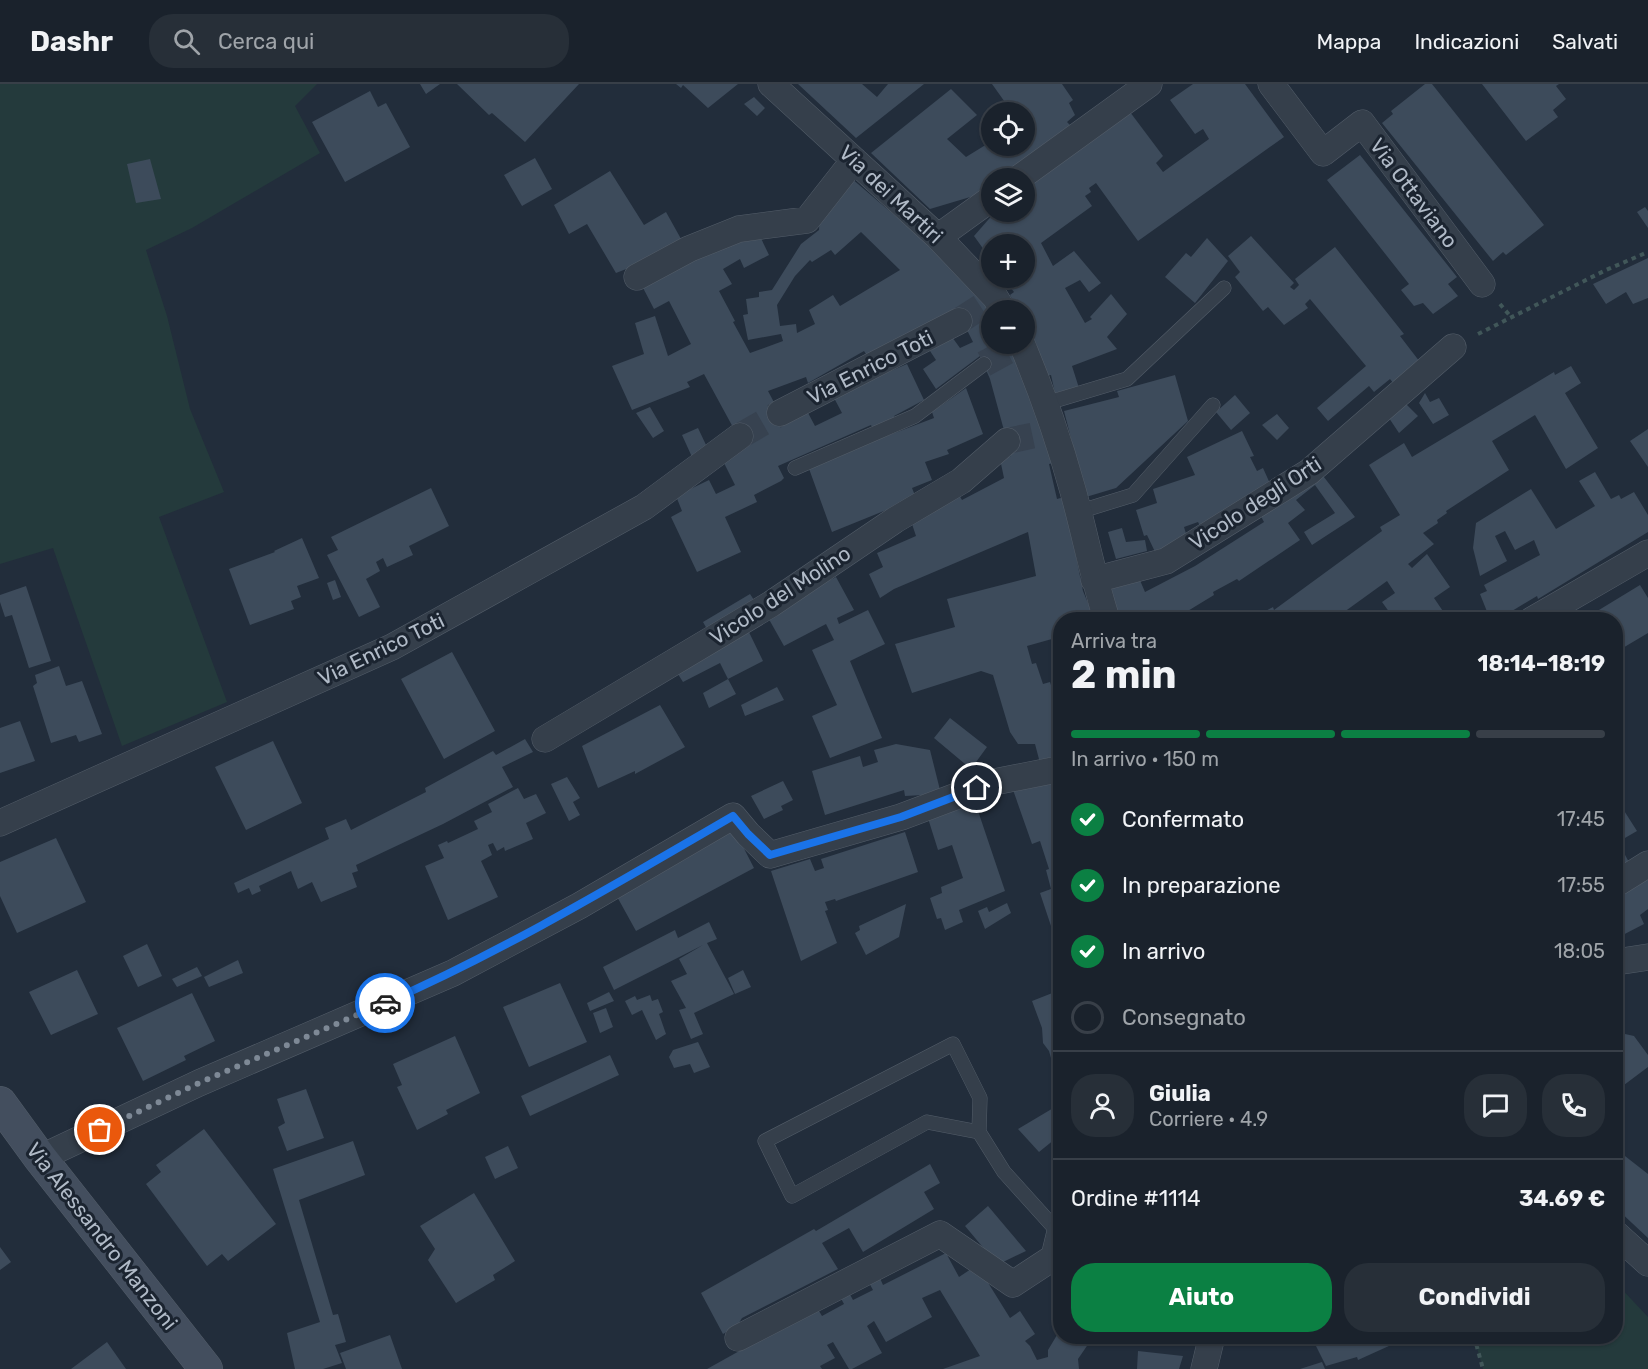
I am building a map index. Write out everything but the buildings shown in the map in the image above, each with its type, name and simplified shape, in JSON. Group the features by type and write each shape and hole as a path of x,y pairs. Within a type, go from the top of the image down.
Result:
{"street":[{"name":"Via dei Martiri","path":"771,84 938,237 992,300"},
{"path":"1033,168 1149,84"},
{"name":"Via Ottaviano","path":"1271,84 1323,153 1362,123 1482,284"},
{"path":"637,277 689,249 739,229 807,220 854,160"},
{"path":"938,237 981,206"},
{"name":"Via Enrico Toti","path":"780,413 959,321"},
{"name":"Vicolo degli Orti","path":"1094,580 1166,561 1309,472 1453,347"},
{"path":"1023,354 1047,403 1050,432 1078,512 1094,580 1104,612"},
{"name":"Via Enrico Toti","path":"0,823 392,647 644,507 740,436"},
{"name":"Vicolo del Molino","path":"545,739 771,604 896,520 961,481 1007,441"},
{"path":"1546,612 1648,553"},
{"path":"40,1158 199,1083 453,973 579,906 733,816 770,855 901,817 994,782 1053,771"},
{"path":"1623,880 1648,864"},
{"path":"1623,961 1648,957"},
{"name":"Via Alessandro Manzoni","path":"0,1103 40,1158 206,1369"},
{"path":"738,1338 940,1234 1013,1284 1053,1258"},
{"path":"1623,1240 1648,1263"},
{"path":"1204,1369 1210,1344"}],"lane":[{"path":"1047,403 1127,379 1224,288"},
{"path":"795,468 915,416 984,364"},
{"path":"1078,512 1133,495 1213,405"},
{"path":"980,1132 927,1122 792,1196 765,1141 953,1044 980,1098 980,1132 1004,1172 1053,1225"}],"path":[{"path":"1453,347 1606,270 1648,252"},
{"path":"1476,1344 1483,1369"}],"green space":[{"path":"0,84 317,84 295,106 320,153 192,228 146,250 167,316 190,409 224,492 159,517 227,702 122,746 53,548 0,564"},
{"path":"1623,1290 1648,1317 1648,1369 1483,1369 1476,1344 1623,1344"}],"tunnel":[{"path":"959,321 981,307"},
{"path":"984,364 1002,354"},
{"path":"740,436 780,413"},
{"path":"1007,441 1045,433"}],"way so far":[{"path":"100,1130 199,1083 385,1003"}],"route":[{"path":"385,1003 453,973 579,906 733,816 770,855 901,817 977,788"}]}
